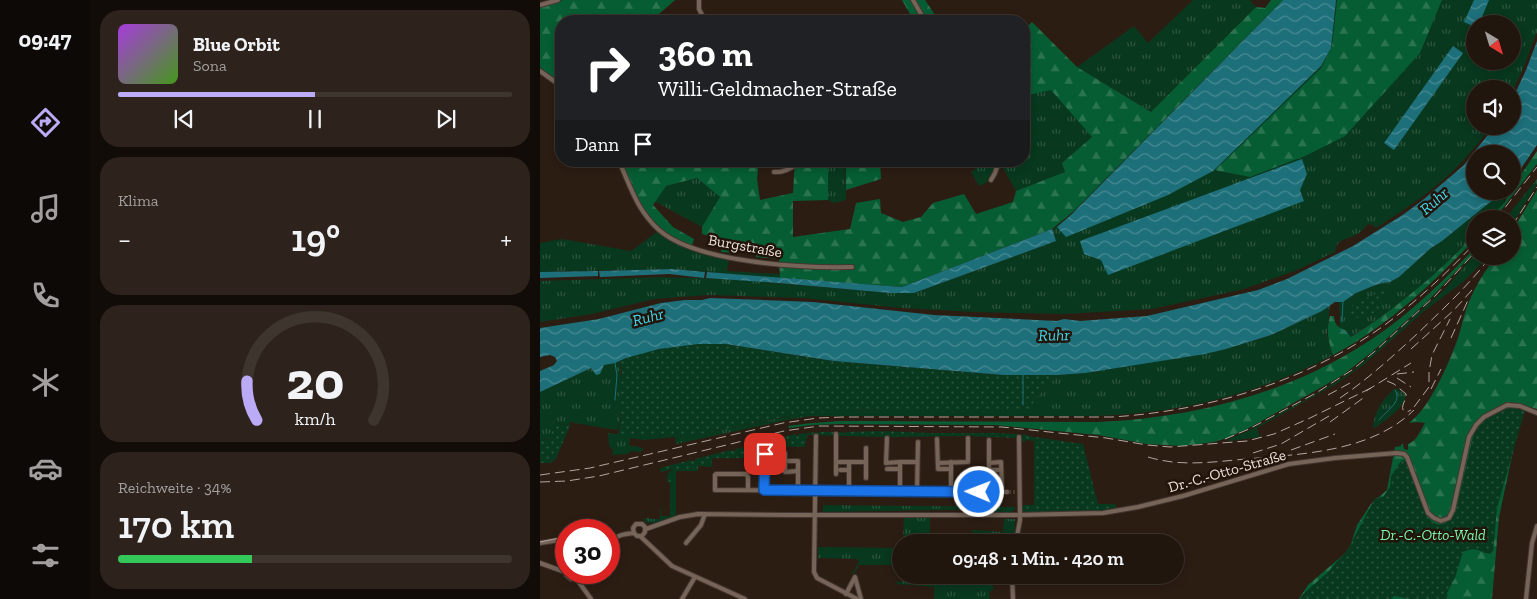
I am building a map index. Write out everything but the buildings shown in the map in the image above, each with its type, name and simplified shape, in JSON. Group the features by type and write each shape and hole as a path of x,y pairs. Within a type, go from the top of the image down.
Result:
{"street":[{"path":"540,5 558,0"},
{"path":"699,0 702,15"},
{"path":"913,0 922,15"},
{"path":"540,72 555,82"},
{"name":"Burgstraße","path":"622,167 637,204 658,229 672,240 722,256 798,266 852,266"},
{"path":"774,172 781,173 792,167"},
{"path":"991,180 997,167"},
{"name":"Dr.-C.-Otto-Straße","path":"640,536 644,534 646,529 680,517 705,514 1020,515 1102,513 1119,511 1183,496 1289,464 1397,453 1404,454 1407,457 1428,512 1434,518 1441,521 1449,518 1453,510 1469,437 1476,425 1484,417 1504,406 1514,405 1537,413"},
{"path":"836,434 838,472 849,470"},
{"path":"816,436 814,565 816,577 857,599"},
{"path":"1017,534 1020,515 1017,492 1019,437"},
{"path":"887,438 887,471 900,469"},
{"path":"938,462 968,462 968,438"},
{"path":"938,439 938,469 950,469"},
{"path":"989,440 989,470 1002,470"},
{"path":"917,491 918,442"},
{"path":"866,448 866,478"},
{"path":"785,453 785,472 798,471"},
{"path":"764,490 765,454"},
{"path":"785,461 798,461 798,490"},
{"path":"836,462 866,462"},
{"path":"849,462 849,491"},
{"path":"900,462 900,491"},
{"path":"886,463 917,462"},
{"path":"951,462 951,491"},
{"path":"989,462 1002,462 1002,492"},
{"path":"748,490 748,477 746,474 715,475 715,490 1007,492"},
{"path":"686,543 701,525 705,514"},
{"name":"Dr.-C.-Otto-Straße","path":"620,535 634,532 634,527 638,524 643,524 646,529"},
{"path":"1526,599 1532,543 1537,526"},
{"path":"634,532 636,536 640,536 672,566 745,599"},
{"path":"540,543 555,541"},
{"path":"540,563 555,567"},
{"path":"846,594 855,576 861,590 861,599"},
{"path":"682,599 695,577"},
{"path":"580,584 591,599"},
{"path":"1012,584 1013,599"}],"green space":[{"path":"563,0 675,0 658,15 555,15 555,80 540,67 540,6"},
{"path":"902,0 925,0 935,15 911,15"},
{"path":"1193,0 1250,0 1256,7 1151,112 1077,67 1134,26 1148,43"},
{"path":"1271,0 1283,0 1074,211 1052,229 902,287 780,278 779,259 756,257 756,251 737,248 736,253 721,252 723,240 702,234 702,227 720,197 697,178 666,186 653,205 673,227 694,239 692,246 673,240 660,230 641,209 624,167 758,167 757,179 760,200 793,193 795,167 828,167 828,200 793,201 793,237 850,229 856,203 880,199 881,213 903,222 921,217 933,203 964,194 976,214 1013,202 1016,191 1065,172 1062,163 1092,137 1051,90 1030,95 1030,24 1032,22 1077,67 1151,112 1256,7 1265,8"},
{"path":"1283,0 1337,0 1332,46 1321,68 1216,170 1420,53 1442,0 1537,0 1537,32 1518,80 1466,80 1466,135 1484,135 1476,145 1466,145 1466,157 1452,172 1421,198 1376,228 1368,224 1359,233 1341,241 1336,247 1335,252 1295,271 1244,289 1152,309 1064,314 974,312 902,308 803,298 708,295 654,299 592,314 540,322 540,281 662,277 729,279 890,293 914,293 1056,241 1051,231 1072,214","holes":["1302,160 1300,190 1304,200 1109,274 1101,260 1081,241"]},
{"path":"1337,0 1442,0 1420,53 1345,136 1305,156 1250,177 1215,170 1321,68 1332,46"},
{"path":"1051,89 1092,137 1062,163 1065,172 1016,191 1002,167 1030,167 1030,94"},
{"path":"1537,151 1537,164 1521,184 1521,175"},
{"path":"828,167 845,167 846,200 834,203 828,200"},
{"path":"846,167 880,167 881,179 846,190"},
{"path":"978,167 995,167 992,177 979,186 971,172"},
{"path":"697,178 720,197 702,227 654,201 666,186"},
{"path":"1537,179 1537,184 1521,210 1512,210"},
{"name":"Dr.-C.-Otto-Wald","path":"1537,190 1537,409 1511,402 1495,418 1516,437 1499,517 1492,599 1299,599 1308,585 1349,550 1357,525 1371,504 1387,490 1395,447 1403,444 1404,449 1408,450 1408,444 1416,438 1425,423 1409,423 1424,407 1444,372 1454,348 1467,306 1481,278 1490,265 1521,265 1521,216"},
{"path":"1493,200 1503,200 1505,202 1497,210 1480,210"},
{"path":"1509,200 1501,210 1497,210"},
{"path":"1466,222 1466,243 1416,290 1350,337 1339,328 1339,302 1343,302 1356,293 1382,283 1390,282 1399,277 1431,248"},
{"path":"658,231 673,240 729,259 727,271 779,274 780,278 673,269 540,272 540,243 562,239 631,251"},
{"path":"1466,243 1466,248 1426,288 1372,331 1333,355 1328,336 1330,316 1334,316 1337,325 1351,337 1384,315 1416,290"},
{"path":"1466,257 1466,261 1426,303 1373,351 1343,375 1249,428 1214,442 1183,446 1147,444 1098,435 995,425 839,424 789,428 788,426 842,421 1098,422 1174,414 1211,407 1248,397 1284,384 1319,369 1353,351 1385,330 1421,301"},
{"path":"1466,264 1480,265 1463,282 1423,312 1362,366 1336,384 1257,428 1260,437 1229,441 1229,439 1250,430 1316,394 1353,371 1445,289"},
{"path":"1383,291 1386,292 1381,303 1381,311 1349,320 1353,304"},
{"path":"1330,305 1327,335 1333,355 1277,381 1248,391 1189,406 1159,411 1097,416 811,416 676,444 675,437 644,440 630,438 629,445 642,448 643,450 640,452 631,451 627,454 612,455 613,450 609,446 608,433 707,433 804,413 844,410 956,412 1035,399 1058,375 1085,373 1226,349 1271,335 1322,311"},
{"path":"698,344 726,344 834,361 1004,375 1058,375 1035,399 1030,411 844,410 788,416 707,433 618,435 621,415 620,384 622,372 620,361 647,352"},
{"path":"620,361 621,417 617,430 573,422 570,422 570,426 554,422 551,440 543,439 540,441 540,392 591,368 594,373 604,365"},
{"path":"1396,388 1406,395 1404,400 1398,410 1389,418 1375,428 1373,427 1375,415 1380,405"},
{"path":"1507,407 1525,410 1497,508 1493,553 1485,553 1473,549 1463,552 1455,578 1447,593 1448,599 1410,599 1394,596 1391,599 1300,599 1348,549 1375,498 1383,497 1390,487 1391,476 1401,461 1404,460 1408,466 1430,520 1438,524 1447,522 1456,510 1474,432 1484,420"},
{"path":"553,422 570,426 556,459 550,463 540,463 540,441 542,439 551,440"},
{"path":"882,431 884,433 884,431 1002,433 1028,435 1083,444 1098,504 1115,504 1117,508 1098,511 1021,513 1021,505 1034,505 1034,441 1027,440 1024,442 1016,438 808,435 805,447 767,446 766,451 749,451 749,458 712,459 712,467 698,466 698,471 676,471 676,468 661,472 660,468 691,460 695,461 695,459 795,434 796,436 818,432"},
{"path":"676,468 676,516 651,524 650,522 645,522 644,518 660,519 660,508 661,516 670,516 670,482 667,482 667,476 670,471"},
{"path":"823,505 1014,507 1016,509 1011,512 995,513 995,509 823,512"},
{"path":"904,517 930,517 930,534 903,534"},
{"path":"1004,519 1015,519 1014,534 972,534 972,530 1003,532"},
{"path":"818,547 892,548 892,566 859,565 852,575 859,561 857,559 818,558"},
{"path":"897,584 993,584 993,590 989,592 990,599 934,599 934,587"}],"water":[{"path":"1283,0 1336,0 1331,48 1321,66 1213,171 1168,195 1066,237 1057,227"},
{"path":"1474,0 1489,0 1483,15 1467,15"},
{"path":"1537,41 1537,145 1521,168 1521,145 1480,145 1488,135 1521,135 1521,81"},
{"path":"1453,46 1463,53 1394,150 1384,143"},
{"path":"1302,159 1307,174 1300,190 1304,201 1108,275 1101,260 1084,254 1080,241"},
{"name":"Ruhr","path":"1466,162 1466,200 1493,200 1480,210 1466,210 1466,222 1431,248 1399,277 1390,282 1382,283 1356,293 1343,302 1335,302 1322,311 1271,335 1226,349 1085,373 1004,375 834,361 726,344 698,344 659,349 626,358 604,365 600,374 596,375 591,368 540,392 540,371 554,365 557,361 555,357 550,355 540,357 540,328 599,319 661,303 710,298 813,302 934,315 1080,321 1147,316 1258,290 1287,279 1353,246 1404,214"},
{"path":"1052,229 1056,241 914,293 890,293 706,278 707,272 902,287"},
{"path":"673,269 705,272 704,278 669,274 600,277 599,271"},
{"path":"598,271 598,276 540,278 540,272"}],"waterway":[{"path":"1342,322 1343,301"},
{"path":"1341,329 1347,334"},
{"path":"615,363 617,375 615,400"},
{"path":"1023,373 1023,405"},
{"path":"1379,420 1393,406 1397,398 1395,390"}],"tunnel":[{"path":"1007,492 1015,492"}],"tram line":[{"path":"540,542 555,539"}],"railway":[{"path":"1503,210 1537,167"},
{"path":"1521,212 1537,187"},
{"path":"540,475 590,468 783,423 818,418 1112,417 1148,414 1219,400 1288,378 1352,346 1407,308 1466,252"},
{"path":"1225,439 1249,429 1316,393 1352,370 1435,296 1466,262"},
{"path":"1340,398 1417,334 1484,265"},
{"path":"1411,349 1454,310 1472,290"},
{"path":"1451,338 1469,298"},
{"path":"1414,407 1429,387 1432,355 1450,319"},
{"path":"1366,391 1411,363"},
{"path":"1431,389 1441,369"},
{"path":"1397,374 1414,372"},
{"path":"1397,378 1411,387"},
{"path":"1387,381 1406,394 1403,410 1407,412 1411,410"},
{"path":"1328,395 1350,383"},
{"path":"540,482 567,481 599,476 784,431 819,426 1002,427 1170,447 1247,441 1274,434 1371,388"},
{"path":"1330,422 1366,396"},
{"path":"1148,457 1172,462 1197,463 1313,452 1357,443 1378,435 1397,424 1414,410"},
{"path":"1253,453 1281,444 1329,416"},
{"path":"1291,450 1335,434"}],"route":[{"path":"765,454 764,490 979,492"}]}
